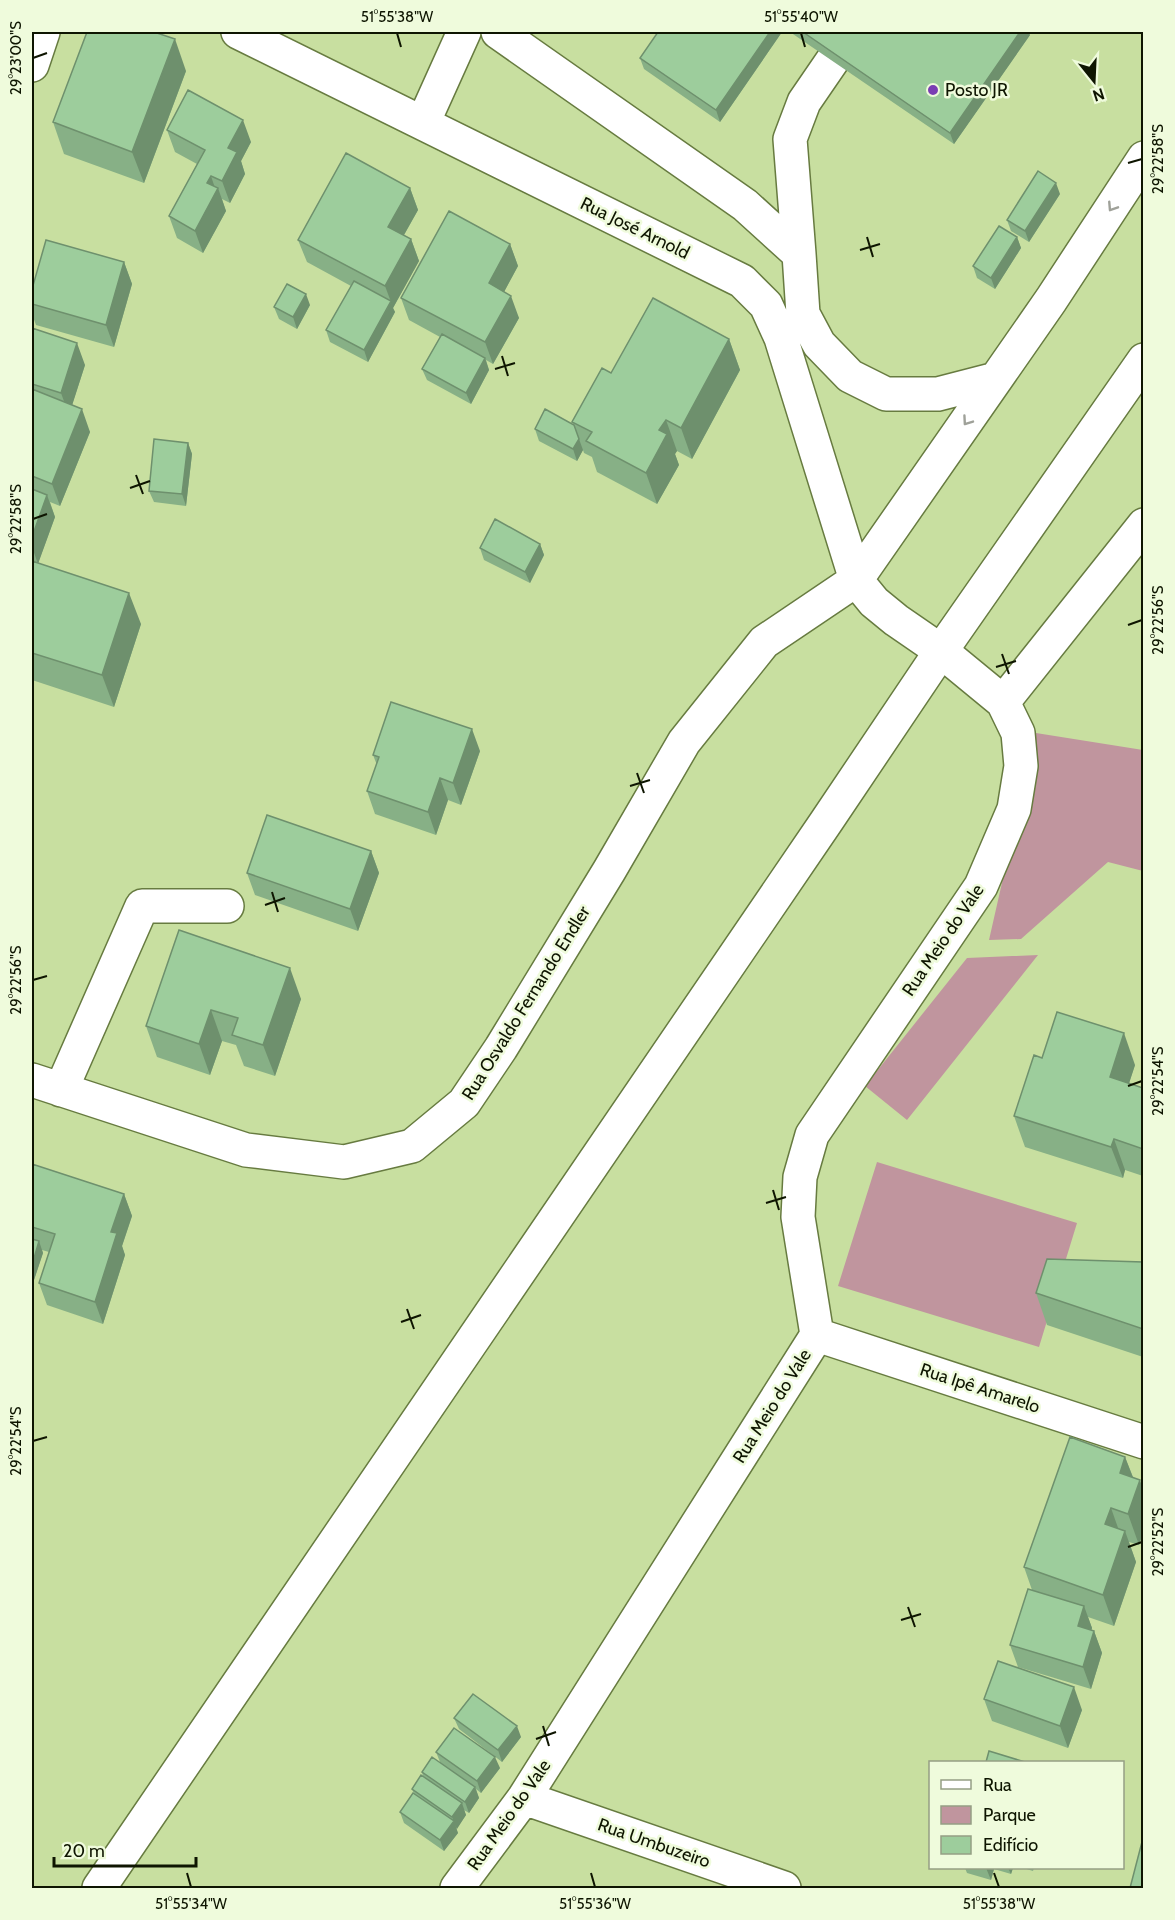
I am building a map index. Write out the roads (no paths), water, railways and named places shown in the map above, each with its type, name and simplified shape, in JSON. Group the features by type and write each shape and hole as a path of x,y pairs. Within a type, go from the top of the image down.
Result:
{"street":[{"path":"32,65 43,32"},
{"name":"Rua José Arnold","path":"238,32 742,281 766,305 781,338 856,580"},
{"path":"423,123 464,32"},
{"path":"498,32 745,204 798,254"},
{"path":"852,32 804,102 790,139 803,314 819,344 850,376 886,394 938,394 996,380"},
{"path":"856,580 1051,300 1143,158"},
{"path":"99,1888 941,651 1143,360"},
{"path":"1003,702 1143,525"},
{"name":"Rua Meio do Vale","path":"457,1888 524,1798 817,1335 798,1217 800,1177 812,1135 981,886 1014,808 1021,766 1018,733 1003,702 941,651 882,608 856,580"},
{"name":"Rua Osvaldo Fernando Endler","path":"46,1085 246,1150 344,1162 412,1146 464,1103 609,871 684,742 764,642 856,580"},
{"path":"46,1085 142,906 226,906"},
{"name":"Rua Ipê Amarelo","path":"817,1335 1143,1442"},
{"name":"Rua Umbuzeiro","path":"524,1798 784,1888"}],"place":[{"name":"Posto JR","path":"933,90"}]}
